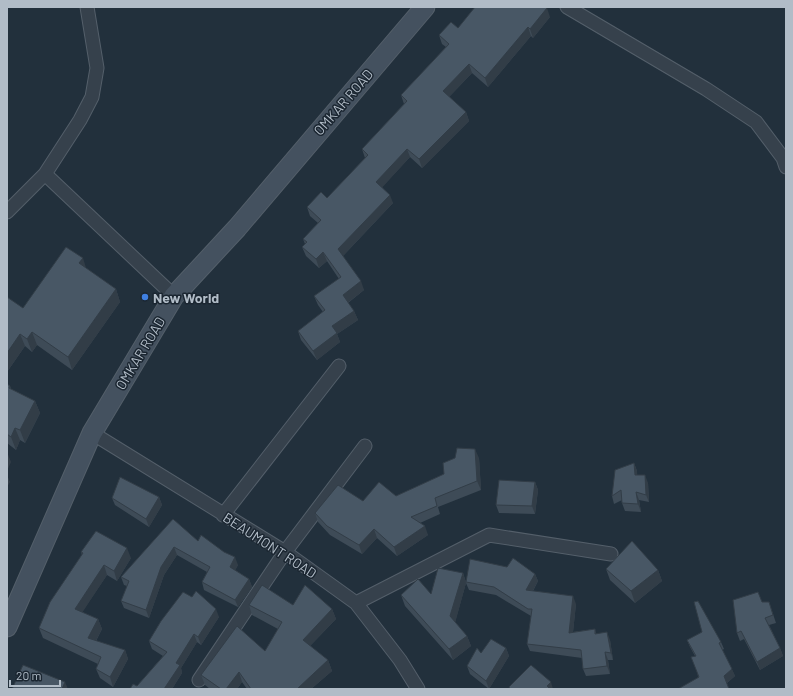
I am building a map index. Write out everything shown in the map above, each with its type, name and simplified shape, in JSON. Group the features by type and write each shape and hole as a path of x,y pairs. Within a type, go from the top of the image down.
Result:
{"street":[{"path":"7,212 45,174 80,120 92,97 97,68 87,7"},
{"name":"OMKAR ROAD","path":"7,627 92,433 174,296 237,228 425,7"},
{"path":"567,7 706,89 756,122 783,158 786,167"},
{"path":"45,174 174,296"},
{"path":"223,515 339,366"},
{"name":"BEAUMONT ROAD","path":"92,433 285,552 356,603 400,660 418,689"},
{"path":"199,680 285,552 365,446"},
{"path":"356,603 490,535 611,554"}],"building":[{"path":"475,7 547,8 530,29 528,27 485,78 469,64 443,91 466,112 419,159 407,149 376,182 390,195 338,249 361,281 343,295 354,311 332,326 337,333 313,351 298,331 325,310 314,296 341,277 323,252 316,259 302,247 307,242 303,239 321,220 307,207 321,192 327,198 368,155 362,149 407,101 401,95 449,44 439,35 451,22 458,28"},
{"path":"66,247 83,258 79,263 116,289 68,357 32,332 27,339 20,334 7,353 7,297 23,308"},
{"path":"7,384 10,386 9,388 35,401 20,430 15,428 11,437 7,434"},
{"path":"457,448 475,449 477,481 435,498 437,506 411,517 425,526 394,547 374,529 359,545 327,526 315,513 338,485 363,501 379,482 396,496 444,474 443,463 455,458"},
{"path":"634,463 635,475 645,475 646,495 636,492 638,504 622,503 621,490 612,496 615,470"},
{"path":"120,477 159,497 146,519 112,498"},
{"path":"499,480 535,482 532,506 496,505"},
{"path":"173,519 198,541 201,535 224,552 235,557 230,567 249,579 235,600 202,582 210,567 174,547 161,567 146,610 121,601 129,581 121,577"},
{"path":"96,531 127,548 114,571 104,565 75,609 98,619 88,638 125,650 110,677 96,669 101,657 39,628 50,602"},
{"path":"632,541 658,570 631,591 606,569"},
{"path":"513,558 535,574 526,590 573,596 569,633 595,629 595,634 607,632 611,653 605,652 607,666 583,669 581,650 527,644 532,609 528,609 494,587 466,582 470,559 507,567"},
{"path":"438,568 463,573 450,616 467,636 449,649 401,595 418,579 431,594"},
{"path":"262,585 293,605 305,585 332,609 303,640 328,660 297,689 251,689 239,672 226,689 221,689 201,675 237,626 265,651 282,622 249,605"},
{"path":"196,591 216,609 198,637 194,634 176,663 180,665 164,689 130,689 133,684 137,686 167,652 149,641 161,621 183,592 192,597"},
{"path":"758,592 762,602 769,602 773,615 765,618 780,648 757,662 741,631 737,633 733,600"},
{"path":"698,601 721,642 719,643 732,669 724,676 729,689 678,689 699,677 691,657 696,656 687,640 702,632 694,602"},
{"path":"491,639 506,648 486,681 467,666 477,648 481,653"},
{"path":"23,665 65,682 62,689 12,689"},
{"path":"531,665 551,682 547,686 549,688 510,689 509,687"}],"place":[{"name":"New World","path":"145,297"}]}
